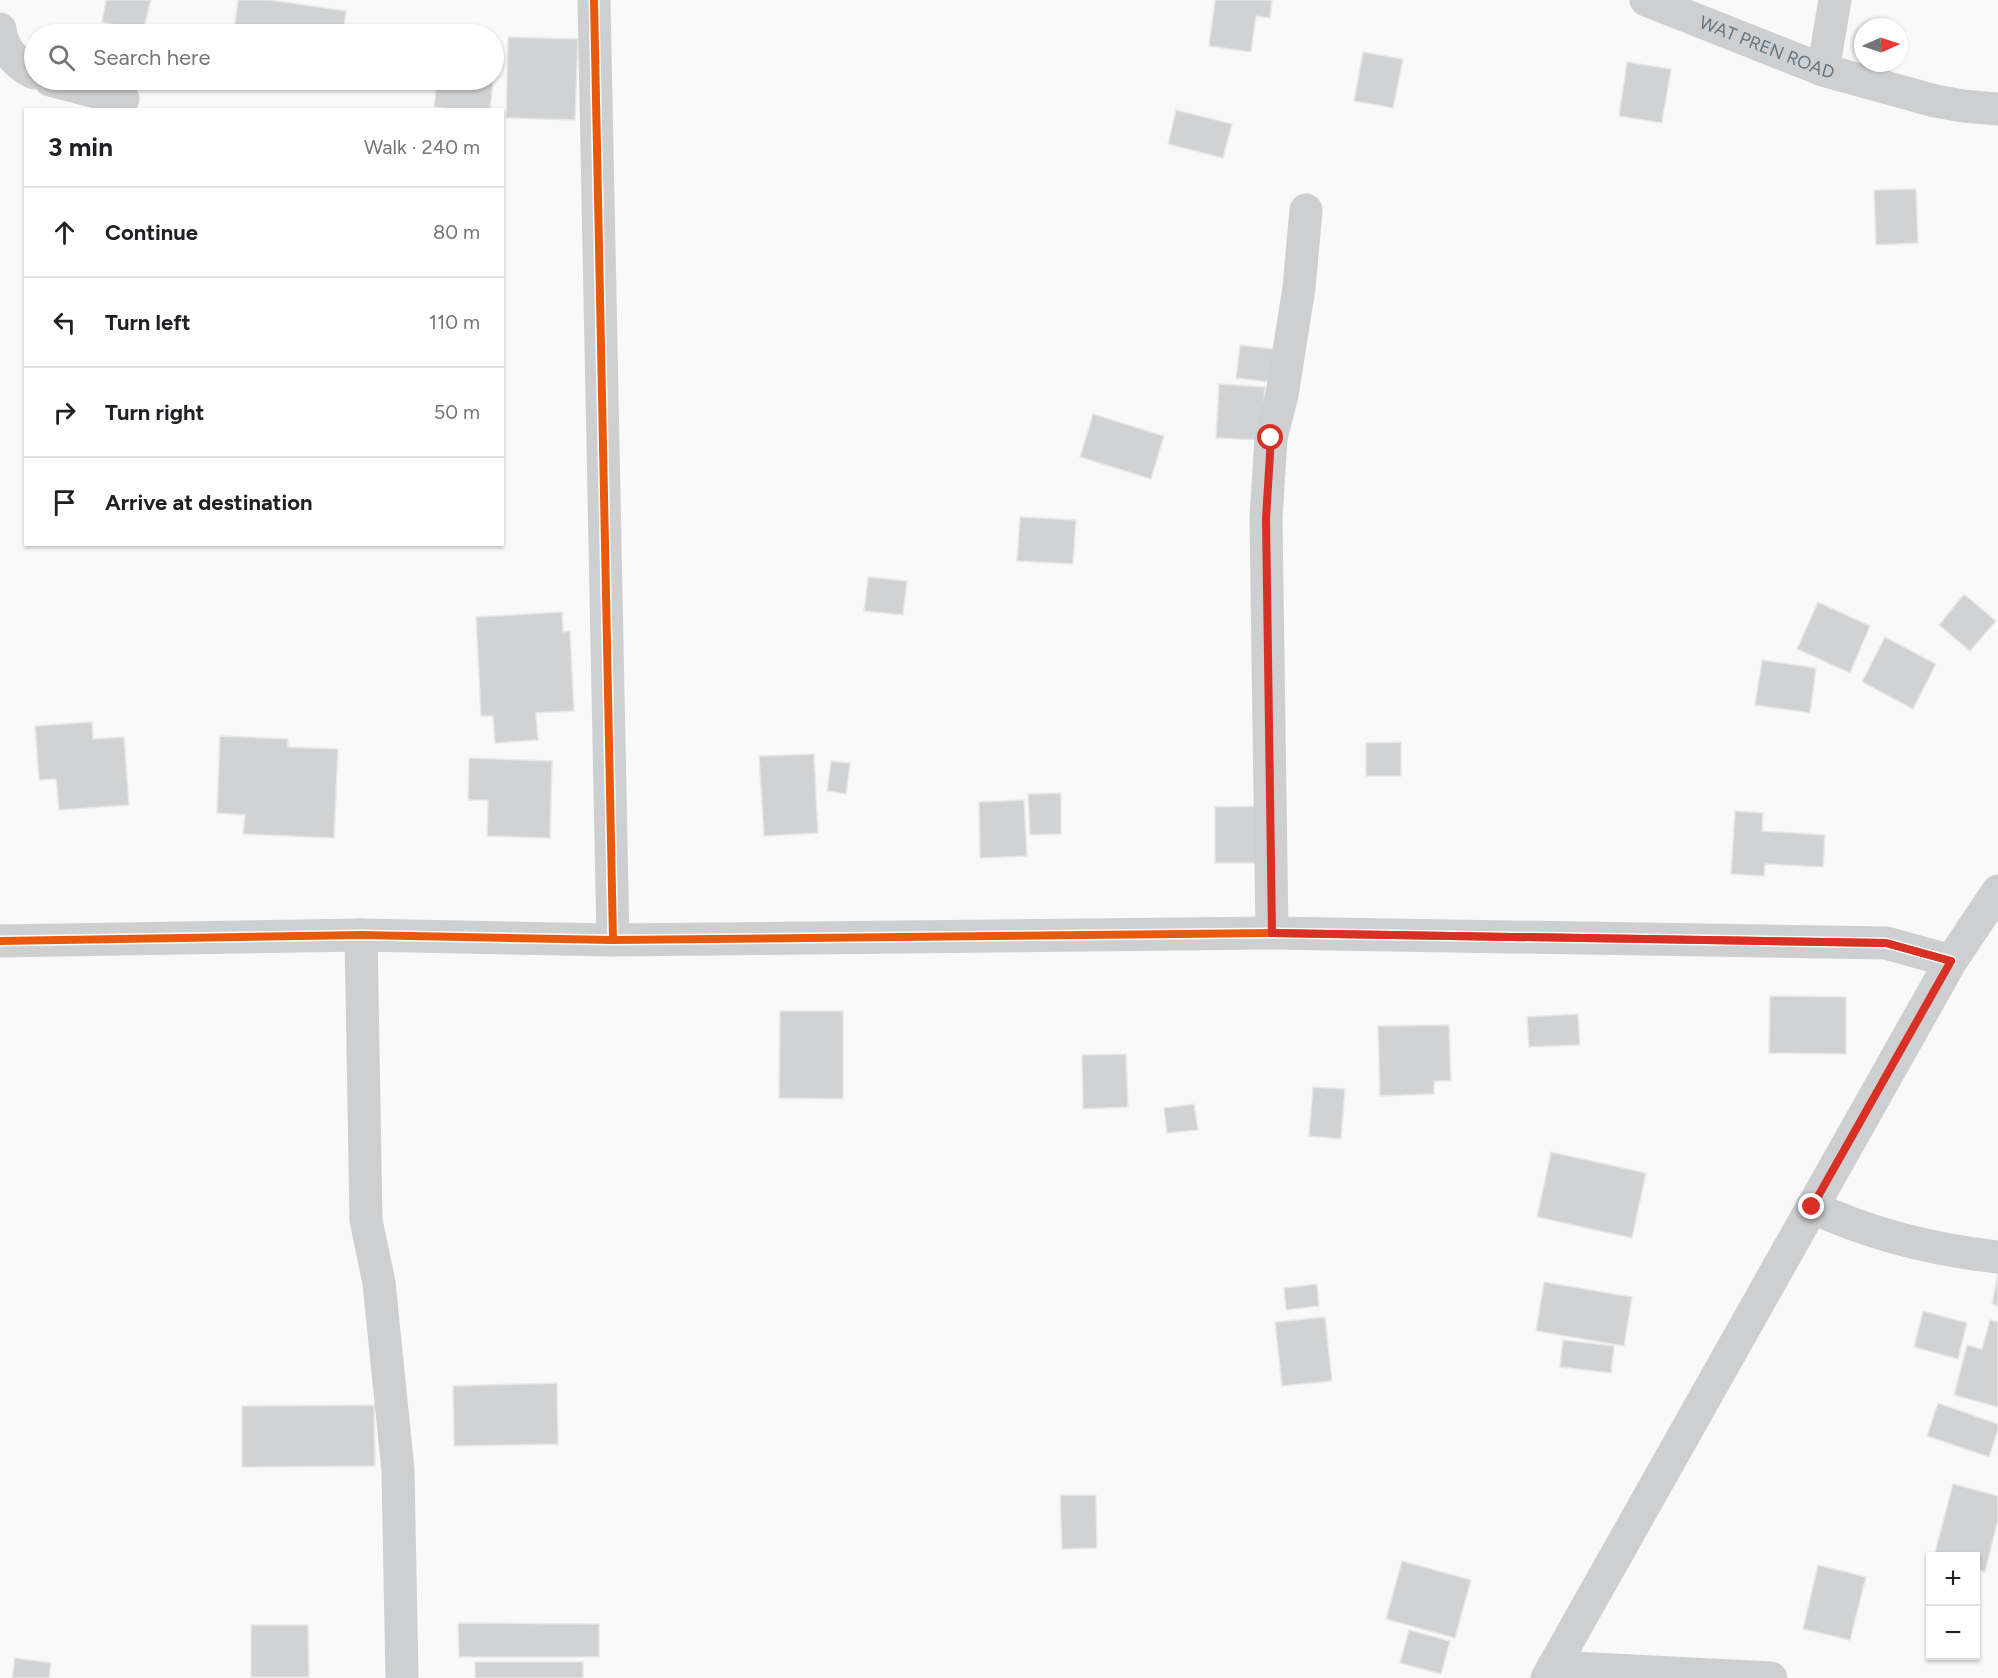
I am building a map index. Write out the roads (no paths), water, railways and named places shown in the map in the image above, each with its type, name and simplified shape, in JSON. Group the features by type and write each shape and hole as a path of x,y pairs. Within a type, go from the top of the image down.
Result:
{"street":[{"path":"594,0 613,940"},
{"name":"WAT PREN ROAD","path":"1646,0 1823,70 1935,101 1998,109"},
{"path":"1823,70 1835,0"},
{"path":"0,29 1,41 24,68"},
{"path":"88,90 123,99"},
{"path":"1272,933 1266,518 1271,438 1282,395 1299,288 1305,210"},
{"path":"1771,1678 1550,1673 1951,961 1989,920 1998,891"},
{"path":"0,942 361,935 613,940 1272,933 1886,943 1951,961"},
{"path":"361,935 366,1220 379,1283 398,1470 402,1678"},
{"path":"1812,1207 1845,1223 1883,1236 1953,1252 1998,1257"}]}
